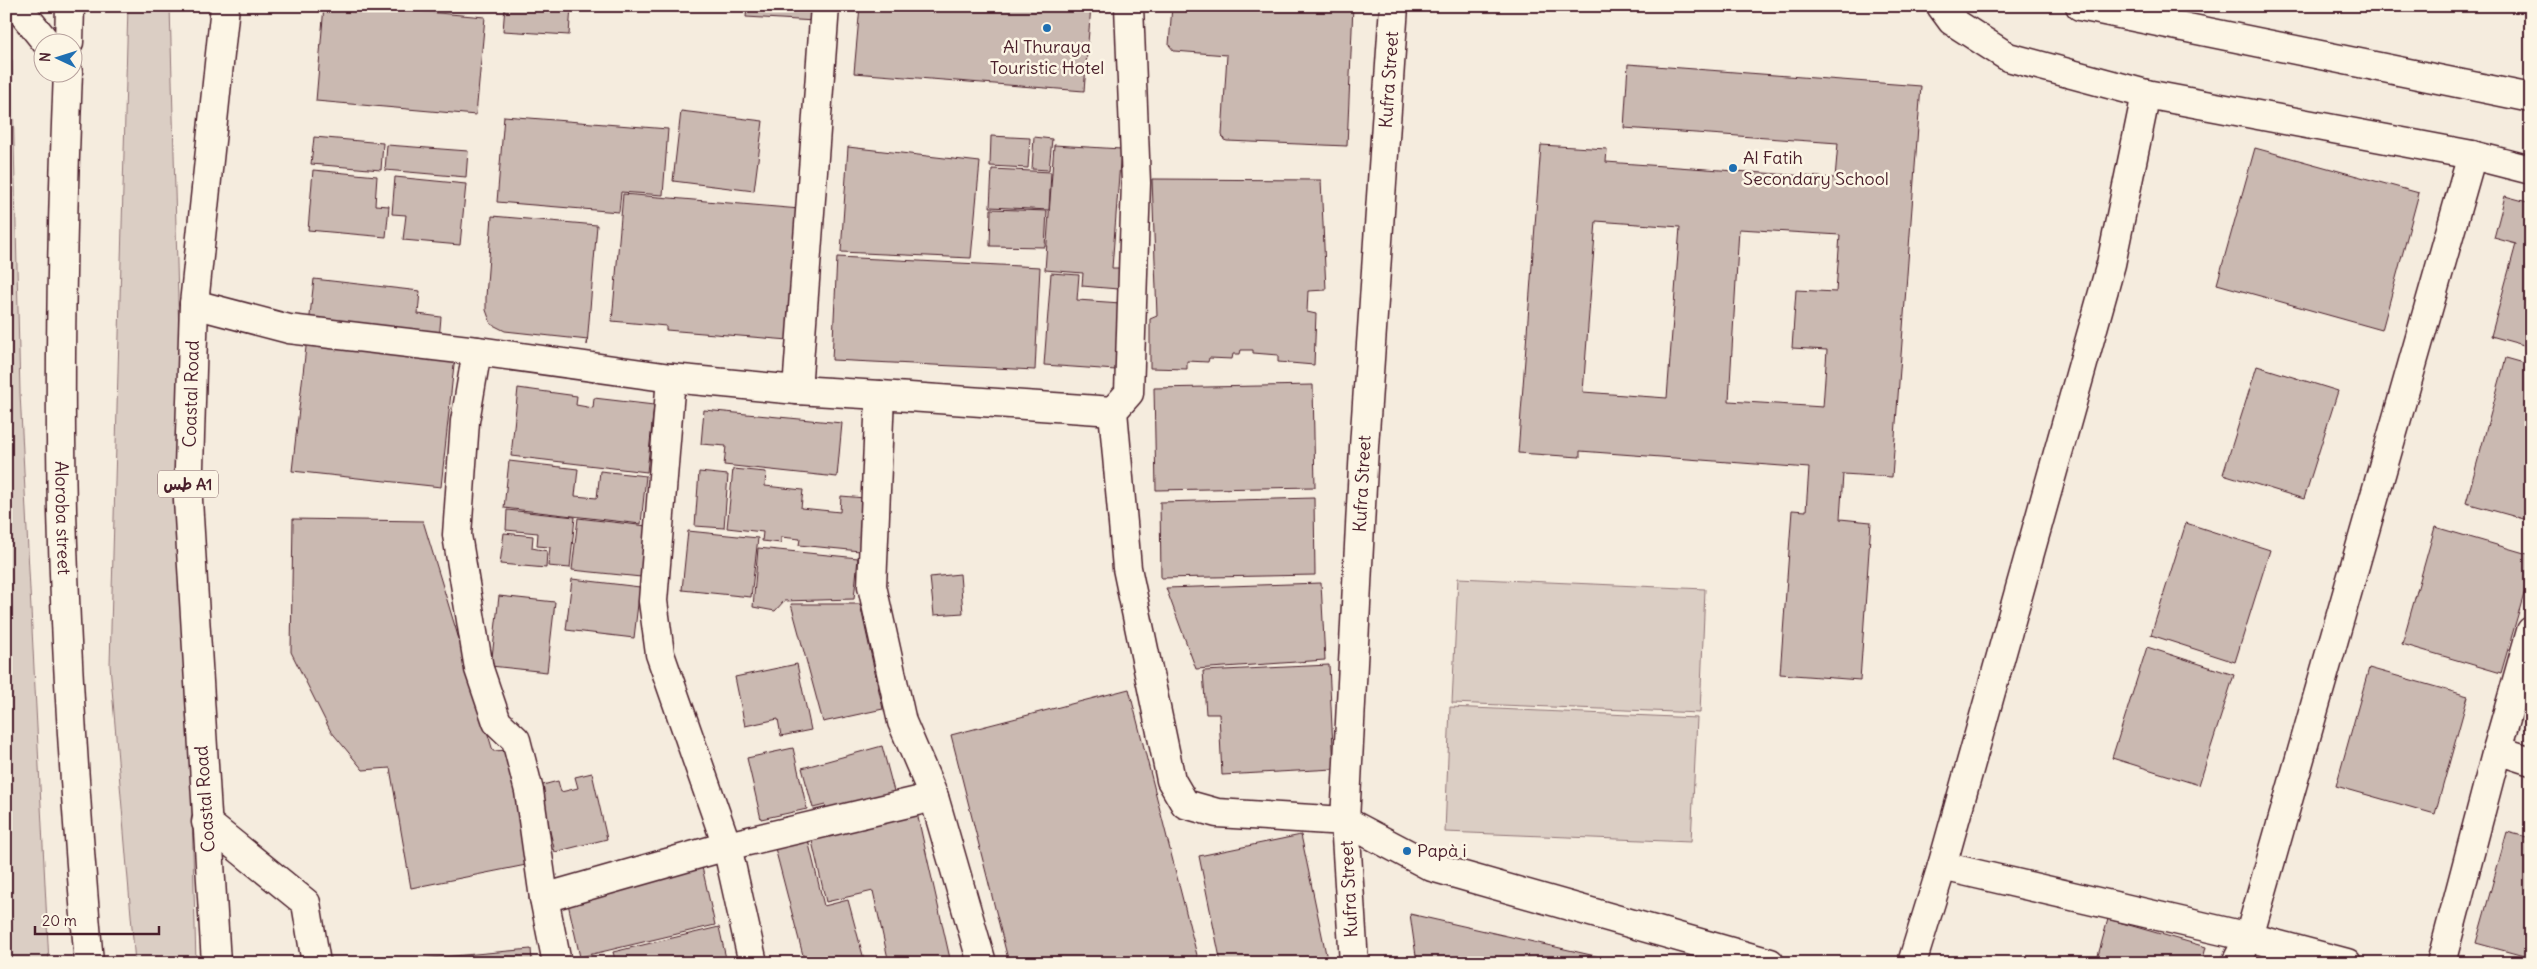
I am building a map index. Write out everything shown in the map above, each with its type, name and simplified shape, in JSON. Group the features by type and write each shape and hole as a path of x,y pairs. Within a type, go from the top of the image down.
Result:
{"main road":[{"path":"17,6 38,32"},
{"path":"69,32 70,6"},
{"name":"Coastal Road","path":"216,963 188,500 194,304 225,6"},
{"path":"797,390 825,6"},
{"path":"1129,6 1136,183 1129,393 1113,411 1127,568 1171,780 1185,804 1217,813 1345,821 1432,867 1770,963"},
{"name":"Kufra Street","path":"1354,963 1345,821 1364,447 1394,6"},
{"path":"1941,6 1952,21 2008,57 2146,94 2472,155 2531,170"},
{"path":"2080,6 2531,98"},
{"name":"Aloroba street","path":"68,82 62,231 62,511 74,777 89,963"},
{"path":"1912,963 1942,866 2111,264 2146,94"},
{"path":"2236,963 2249,937 2472,155"},
{"path":"194,304 289,329 477,351 671,378 797,390 880,394 1113,411"},
{"path":"477,351 465,421 457,536 479,670 497,722 516,740 528,792 544,898 557,963"},
{"path":"671,378 653,601 660,654 727,846 753,963"},
{"path":"880,394 872,586 902,722 934,797 982,963"},
{"path":"2440,963 2496,750 2531,631"},
{"path":"2496,750 2531,761"},
{"path":"544,898 727,846 934,797"},
{"path":"206,822 306,903 316,963"},
{"path":"1942,866 2249,937 2347,963"},
{"path":"2249,937 2257,963"}],"shaded area":[{"path":"128,6 170,6 196,963 135,963 110,665"},
{"path":"6,54 12,60 20,393 49,963 6,963"},
{"path":"1458,578 1705,589 1700,713 1452,703"},
{"path":"1450,707 1697,718 1691,842 1445,832"}],"building":[{"path":"324,6 355,6 485,17 476,115 316,101"},
{"path":"505,6 571,6 569,35 503,31"},
{"path":"747,6 816,6 815,21 746,17"},
{"path":"860,6 1091,6 1084,91 854,73"},
{"path":"1172,6 1353,6 1347,146 1224,140 1222,135 1227,55 1174,51 1169,45"},
{"path":"1628,64 1921,86 1892,477 1843,474 1840,519 1871,522 1860,680 1780,674 1792,510 1806,511 1809,468 1580,451 1580,457 1518,453 1541,145 1607,149 1606,162 1835,178 1838,143 1624,128","holes":["1596,221 1680,227 1667,398 1583,392","1739,229 1840,235 1836,292 1796,290 1792,348 1827,350 1823,407 1729,401"]},
{"path":"681,111 763,121 754,191 673,181"},
{"path":"504,116 668,129 663,195 621,192 619,212 497,202"},
{"path":"991,136 1030,138 1028,168 990,166"},
{"path":"314,137 383,143 381,170 311,164"},
{"path":"1034,137 1052,139 1049,170 1032,169"},
{"path":"387,145 468,151 466,177 385,170"},
{"path":"1054,145 1121,149 1112,268 1119,268 1118,289 1082,286 1083,273 1045,270"},
{"path":"848,147 980,162 971,258 841,252"},
{"path":"2255,148 2419,193 2382,330 2217,284"},
{"path":"992,169 1051,172 1049,210 990,207"},
{"path":"313,170 377,176 375,205 389,206 386,237 308,230"},
{"path":"395,177 466,184 460,245 403,240 406,215 392,214"},
{"path":"1152,179 1321,180 1326,290 1308,291 1307,312 1316,314 1314,365 1278,362 1278,355 1253,353 1253,350 1241,350 1240,354 1233,354 1232,359 1209,358 1208,362 1187,361 1187,369 1150,368 1150,319 1157,316"},
{"path":"623,194 800,209 789,340 666,330 666,326 612,321"},
{"path":"2505,196 2531,203 2531,347 2491,336 2516,244 2494,238"},
{"path":"991,209 1047,211 1045,247 990,246"},
{"path":"492,216 597,225 587,340 505,331 491,324 486,310 486,297"},
{"path":"837,257 1040,267 1035,370 832,360"},
{"path":"1051,273 1079,275 1077,300 1121,303 1116,370 1044,365"},
{"path":"314,279 420,291 418,314 441,317 439,340 309,325"},
{"path":"307,338 455,355 441,487 292,471"},
{"path":"2506,358 2531,365 2531,521 2466,503"},
{"path":"2257,366 2338,391 2304,499 2223,474"},
{"path":"1313,385 1315,487 1156,490 1154,388"},
{"path":"518,388 577,396 576,405 593,408 594,398 654,405 647,472 511,456"},
{"path":"704,410 842,423 837,477 724,465 726,446 701,444"},
{"path":"509,461 578,469 575,496 597,498 600,471 646,476 641,524 504,508"},
{"path":"733,469 766,472 765,486 803,490 801,508 840,512 841,496 865,498 860,551 799,545 800,539 781,537 781,543 762,541 763,532 727,528"},
{"path":"699,472 728,475 724,528 695,526"},
{"path":"1314,498 1315,575 1161,578 1160,502"},
{"path":"507,510 575,517 570,568 548,566 550,547 537,546 538,533 506,530"},
{"path":"578,518 647,526 641,577 572,570"},
{"path":"293,519 423,521 493,751 509,750 526,865 411,888 390,768 363,770 330,730 291,652"},
{"path":"2186,523 2270,550 2235,662 2151,635"},
{"path":"2435,527 2531,555 2531,570 2501,673 2402,644"},
{"path":"688,531 758,538 751,597 682,590"},
{"path":"504,533 533,536 532,548 547,551 546,568 500,564"},
{"path":"758,548 858,558 854,599 784,601 775,611 753,607"},
{"path":"960,574 963,613 934,615 930,577"},
{"path":"572,579 640,587 634,638 566,630"},
{"path":"1321,583 1325,660 1196,669 1166,588"},
{"path":"499,596 555,602 547,672 491,666"},
{"path":"791,604 860,604 883,709 823,722"},
{"path":"2147,647 2234,675 2199,785 2112,758"},
{"path":"797,664 811,730 781,736 778,719 745,726 735,677"},
{"path":"1329,665 1334,769 1222,775 1219,714 1206,714 1203,671"},
{"path":"2369,668 2468,696 2435,814 2336,786"},
{"path":"1129,689 1199,963 1009,963 951,735"},
{"path":"882,746 895,795 828,814 825,805 813,808 802,768"},
{"path":"793,748 807,809 761,819 747,758"},
{"path":"592,773 607,839 555,852 539,786 558,781 561,792 578,788 575,777"},
{"path":"917,813 951,963 889,963 873,891 826,902 811,837"},
{"path":"2507,832 2531,838 2531,958 2476,943"},
{"path":"1301,835 1327,959 1311,963 1221,963 1199,856"},
{"path":"808,840 824,906 848,900 865,963 805,963 775,848"},
{"path":"702,867 715,925 580,957 567,899"},
{"path":"1410,914 1613,960 1612,963 1417,963"},
{"path":"2108,919 2206,947 2202,963 2096,963"},
{"path":"719,927 727,963 616,963 613,952"},
{"path":"531,949 532,963 398,963 398,961"},
{"path":"607,958 609,963 592,963"},
{"path":"1619,958 1661,963 1618,963"}],"place":[{"name":"Al Thuraya Touristic Hotel","path":"1047,28"},
{"name":"Al Fatih Secondary School","path":"1733,168"},
{"name":"Papà i","path":"1407,851"}]}
